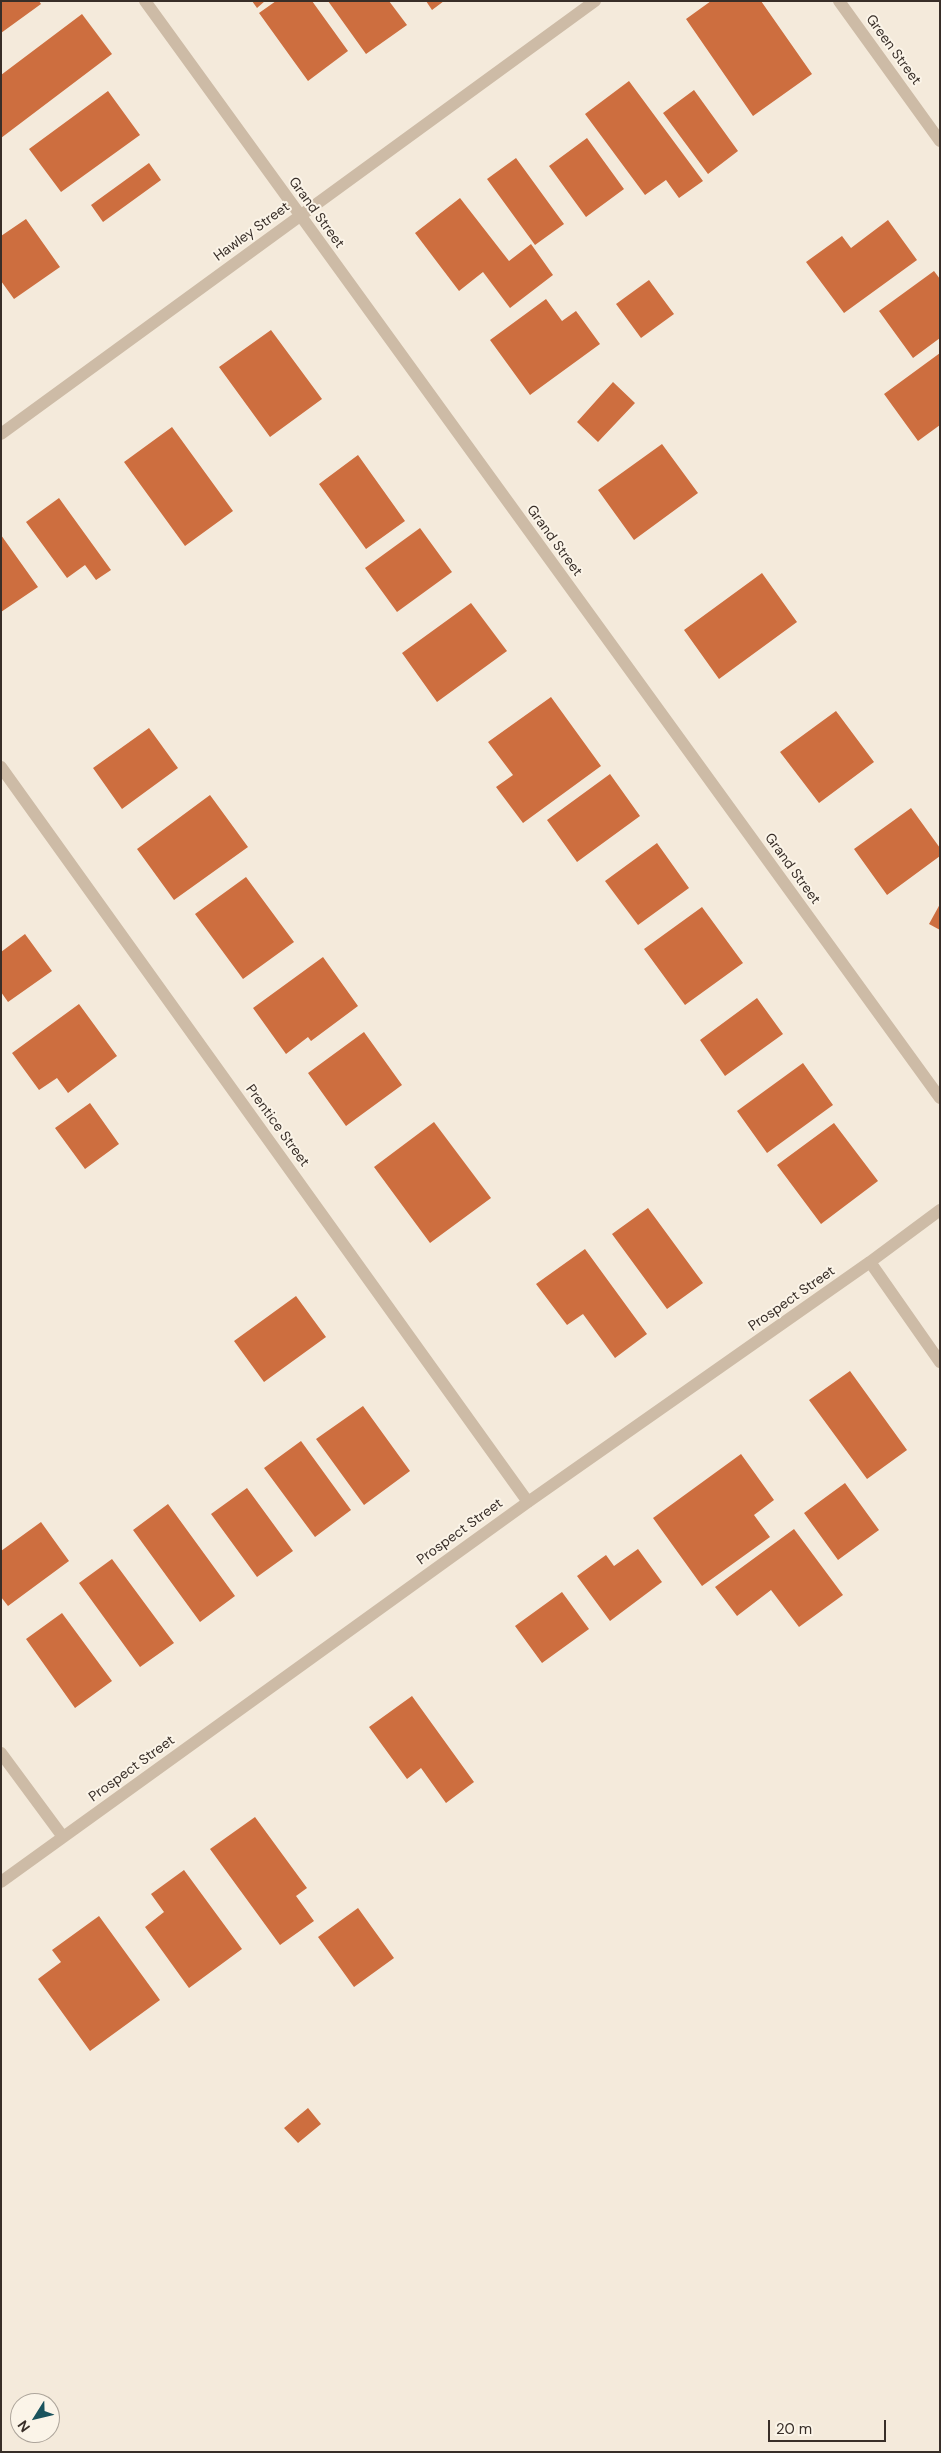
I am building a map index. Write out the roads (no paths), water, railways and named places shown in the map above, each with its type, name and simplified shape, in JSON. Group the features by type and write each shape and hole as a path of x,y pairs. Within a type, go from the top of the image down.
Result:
{"street":[{"name":"Grand Street","path":"145,1 940,1098"},
{"name":"Hawley Street","path":"1,434 595,1"},
{"name":"Green Street","path":"839,1 940,141"},
{"name":"Prentice Street","path":"1,767 528,1502"},
{"name":"Prospect Street","path":"1,1882 528,1502 870,1262 940,1210"},
{"path":"870,1262 940,1362"},
{"path":"1,1753 63,1837"}]}
